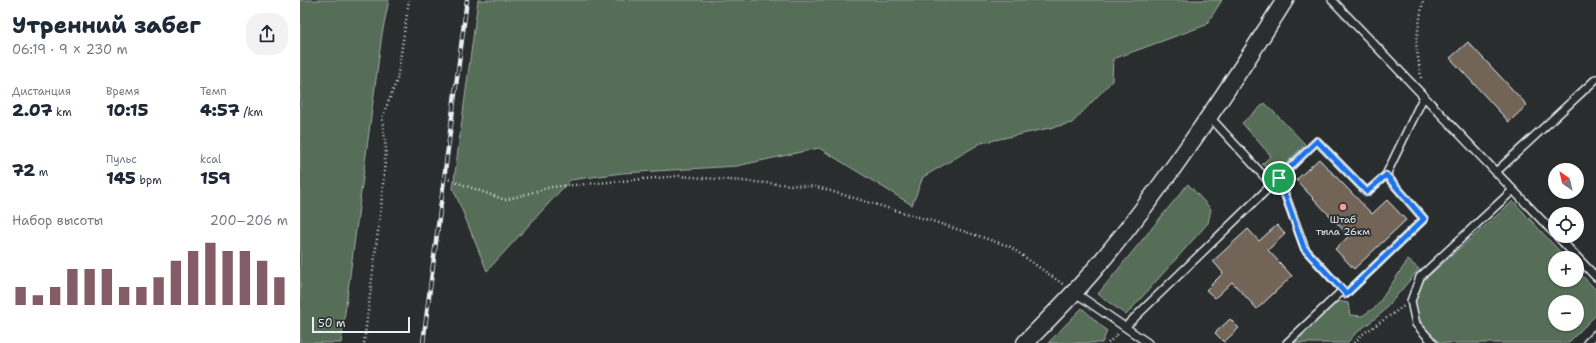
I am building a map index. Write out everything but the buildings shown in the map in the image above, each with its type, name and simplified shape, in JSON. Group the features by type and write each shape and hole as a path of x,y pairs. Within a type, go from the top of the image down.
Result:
{"street":[{"path":"1025,343 1093,271 1148,203 1209,115 1285,0"}],"lane":[{"path":"1332,0 1548,227"},
{"path":"1496,172 1596,79"},
{"path":"1125,327 1317,141 1367,192 1386,175 1424,96"},
{"path":"1209,115 1272,185"},
{"path":"1279,178 1304,248 1346,294 1424,219 1386,175"},
{"path":"1433,343 1416,324 1411,302 1420,277 1513,190"},
{"path":"1564,243 1596,277"},
{"path":"1287,343 1343,290"},
{"path":"1074,292 1148,343"},
{"path":"1587,343 1596,334"}],"path":[{"path":"364,343 381,207 386,149 382,118 398,80 408,0"},
{"path":"1423,0 1416,43 1424,96"},
{"path":"445,178 505,200 551,187 679,176 817,187 935,222 1009,246 1074,292"},
{"path":"1355,343 1360,336 1411,302"}],"green space":[{"path":"300,0 389,0 382,34 341,343 300,343"},
{"path":"478,0 1222,0 1206,25 1113,59 1112,81 1072,123 981,143 923,177 912,205 819,148 737,166 622,173 570,180 487,271 453,188"},
{"path":"1265,103 1305,144 1274,176 1262,164 1271,156 1242,123"},
{"path":"1188,184 1211,209 1208,223 1126,315 1098,294"},
{"path":"1513,201 1548,239 1548,243 1552,243 1559,251 1548,251 1548,287 1584,287 1584,277 1596,290 1596,315 1584,327 1584,295 1548,295 1548,331 1580,331 1568,343 1440,343 1426,328 1417,315 1415,308 1419,291 1424,280"},
{"path":"1408,260 1419,269 1383,312 1355,334 1347,343 1294,343 1337,301 1348,303 1350,315 1362,316 1376,307"},
{"path":"1082,308 1107,331 1102,343 1048,343"}],"railway":[{"path":"423,343 467,0"}],"place":[{"name":"Штаб тыла 26км","path":"1343,207"}],"route":[{"path":"1317,141 1367,192 1386,175 1424,219 1346,294 1304,248 1279,178 1317,141"}]}
